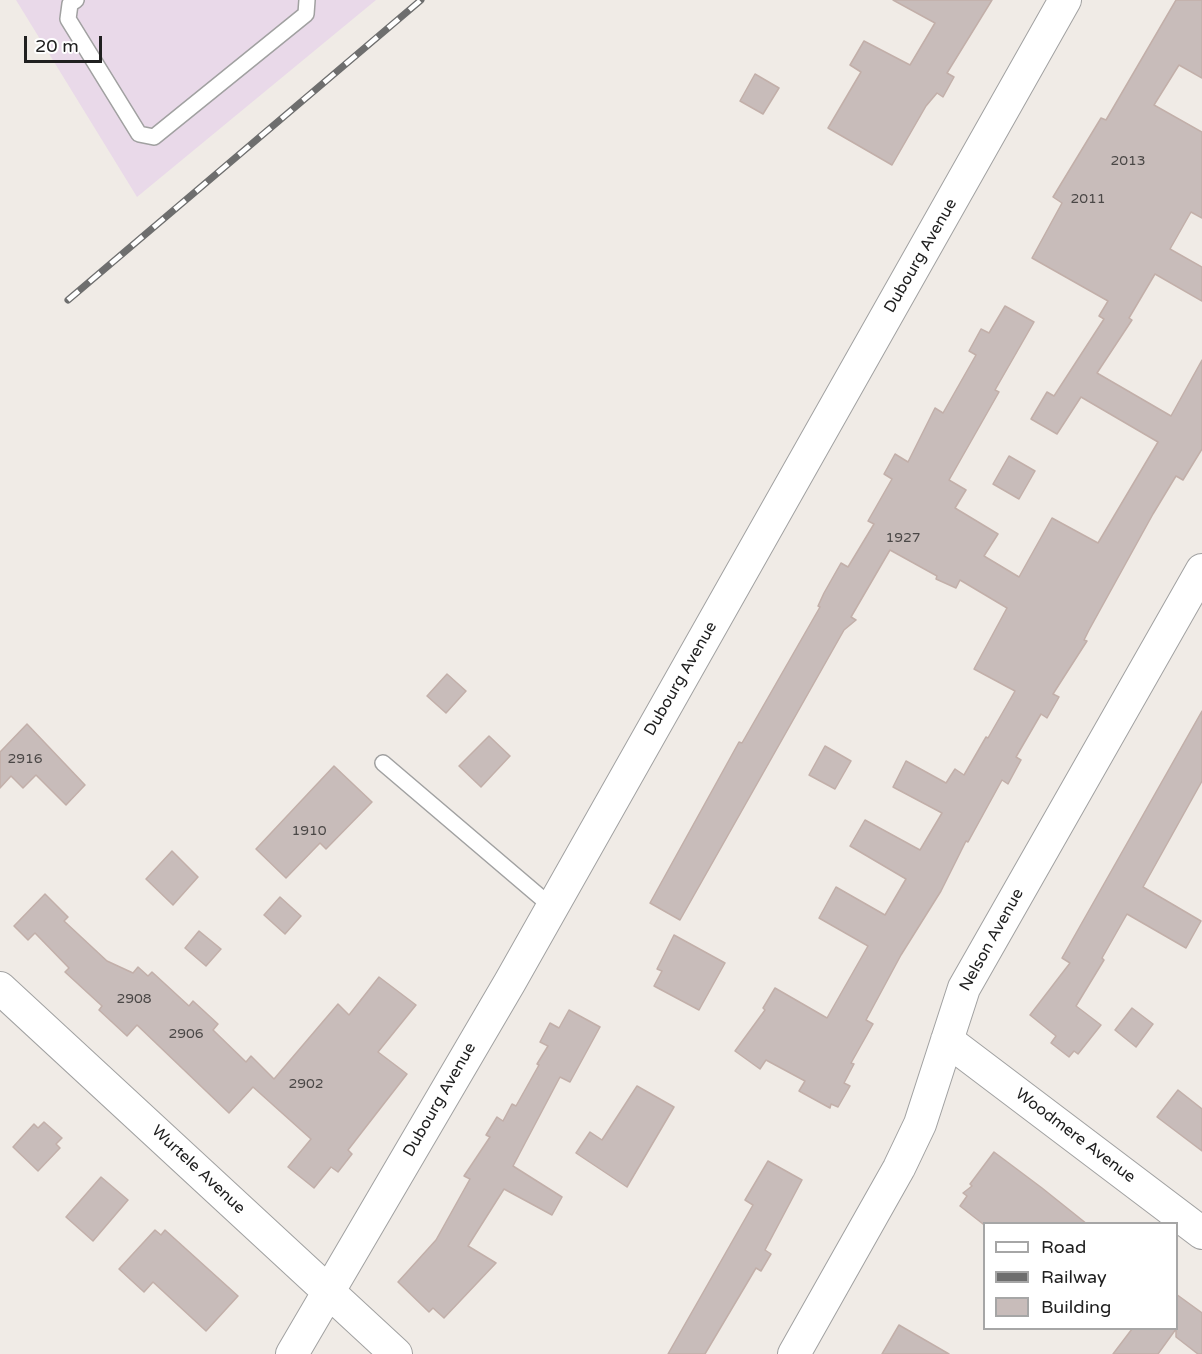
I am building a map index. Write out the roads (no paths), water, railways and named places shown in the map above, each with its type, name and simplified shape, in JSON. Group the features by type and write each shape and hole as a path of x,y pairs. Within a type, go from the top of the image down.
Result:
{"street":[{"name":"Dubourg Avenue","path":"292,1354 552,907 1065,0"},
{"name":"Nelson Avenue","path":"794,1354 899,1168 920,1124 964,988 1202,570"},
{"name":"Wurtele Avenue","path":"0,988 396,1354"},
{"name":"Woodmere Avenue","path":"947,1040 1202,1233"}],"lane":[{"path":"76,0 70,4 68,19 139,134 154,137 306,14 307,0"},
{"path":"383,763 552,907"}],"railway":[{"path":"68,300 421,0"}]}
